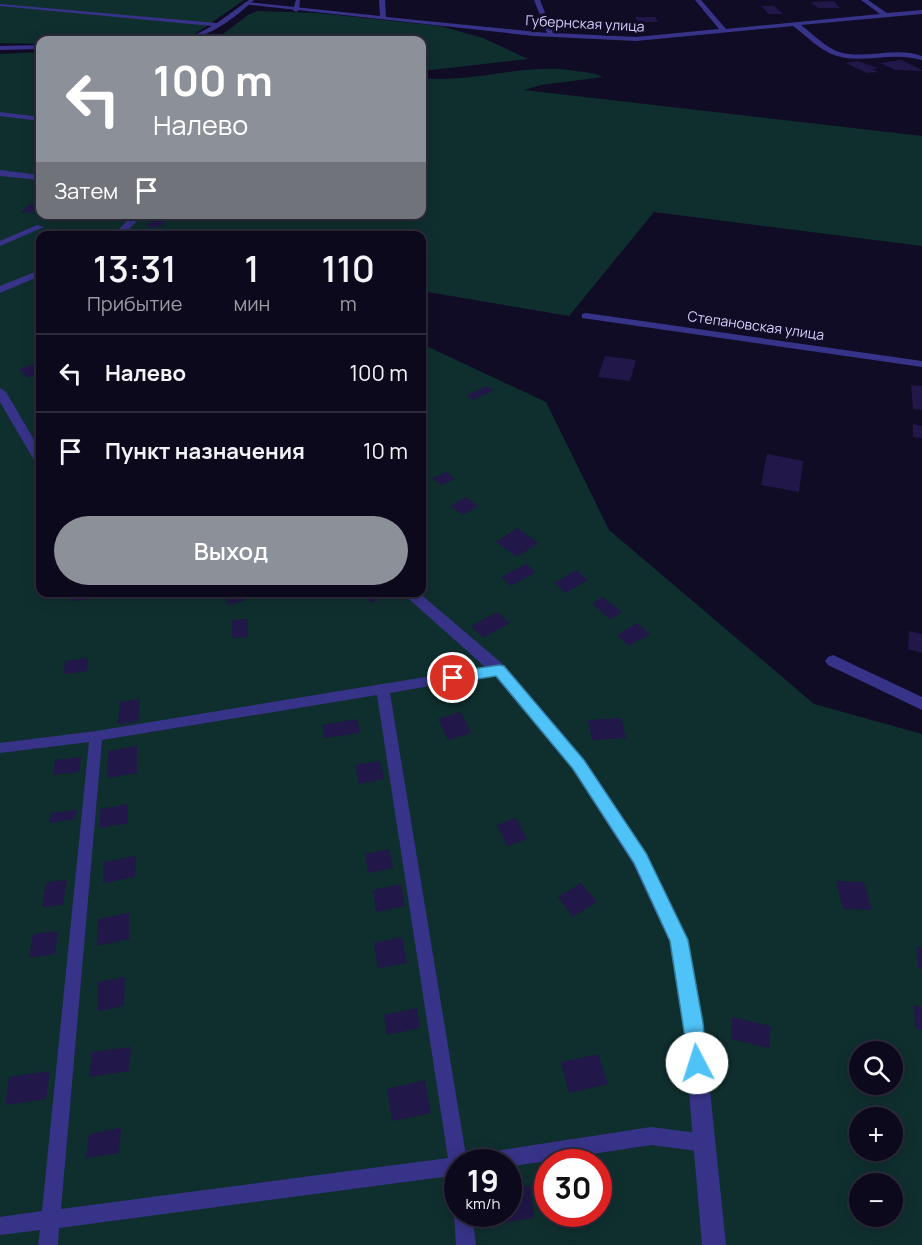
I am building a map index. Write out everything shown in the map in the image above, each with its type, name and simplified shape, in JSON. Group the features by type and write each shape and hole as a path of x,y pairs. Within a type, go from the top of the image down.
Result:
{"street":[{"path":"382,0 383,18"},
{"path":"537,0 551,35"},
{"path":"698,0 725,32"},
{"path":"864,0 887,16"},
{"name":"Губернская улица","path":"249,2 296,10 551,35 636,39 922,12"},
{"path":"796,25 830,50 841,54 898,52 922,58"},
{"path":"0,173 36,178"},
{"path":"121,231 135,219"},
{"path":"0,290 36,275"},
{"name":"Степановская улица","path":"586,316 922,364"},
{"path":"0,392 36,453"},
{"path":"414,597 499,670 579,765 640,858 679,940 693,1023 714,1245"},
{"path":"833,660 922,704"}],"lane":[{"path":"296,10 298,0"},
{"path":"196,36 218,25 249,2"},
{"path":"0,4 218,25"},
{"path":"0,48 36,47"},
{"path":"0,114 36,118"},
{"path":"0,244 40,227"},
{"path":"0,748 96,736 499,670"},
{"path":"383,689 455,1149"},
{"path":"48,1245 96,736"},
{"path":"522,1156 651,1136 705,1143"},
{"path":"0,1226 444,1168"},
{"path":"464,1227 466,1245"}],"green space":[{"path":"0,0 244,0 195,34 36,36 36,44 0,43"},
{"path":"258,11 317,13 440,26 483,38 528,59 426,71 426,36 220,36 248,15"},
{"path":"36,52 36,219 426,219 426,78 460,78 537,69 579,71 603,77 541,85 524,90 922,136 922,246 654,212 569,316 426,292 426,231 36,231 36,597 426,597 426,346 546,402 609,530 814,704 922,734 922,1245 0,1245 0,54"}],"building":[{"path":"834,1 840,8 818,8 811,2"},
{"path":"761,6 774,6 783,14 769,14"},
{"path":"635,17 655,17 658,22 638,22"},
{"path":"571,19 587,19 590,25 574,25"},
{"path":"901,60 922,71 895,70 880,63"},
{"path":"857,61 878,68 872,69 878,72 867,73 846,63"},
{"path":"31,204 36,205 36,208 30,213 21,212"},
{"path":"154,220 165,222 158,228 146,226"},
{"path":"605,356 636,360 630,381 598,377"},
{"path":"36,363 36,375 27,378 19,369"},
{"path":"911,385 922,386 922,410 913,409"},
{"path":"487,386 494,390 473,400 466,395"},
{"path":"913,424 922,426 922,438 913,437"},
{"path":"767,454 803,461 799,492 761,485"},
{"path":"447,472 455,479 441,485 432,478"},
{"path":"466,497 478,506 463,515 450,506"},
{"path":"517,528 538,543 517,557 496,542"},
{"path":"526,564 536,572 511,586 501,577"},
{"path":"576,570 588,580 565,593 554,583"},
{"path":"70,597 93,597 93,599 70,601"},
{"path":"226,597 243,597 244,601 228,605"},
{"path":"365,597 382,597 372,603"},
{"path":"603,597 622,612 610,619 592,603"},
{"path":"497,612 510,623 483,638 471,626"},
{"path":"248,619 248,637 232,638 232,620"},
{"path":"637,623 650,634 629,646 617,635"},
{"path":"909,631 922,634 922,653 908,649"},
{"path":"88,658 87,671 64,674 65,661"},
{"path":"140,699 138,722 118,724 120,702"},
{"path":"461,712 471,733 448,740 438,719"},
{"path":"621,718 626,738 592,740 588,720"},
{"path":"357,719 360,733 324,738 322,725"},
{"path":"137,746 137,773 107,778 108,751"},
{"path":"81,757 79,772 53,775 55,760"},
{"path":"380,761 384,779 359,784 355,765"},
{"path":"128,804 128,823 100,828 100,809"},
{"path":"77,810 75,819 49,823 51,813"},
{"path":"516,818 527,839 507,846 497,825"},
{"path":"389,849 393,868 368,873 365,854"},
{"path":"136,856 135,877 103,883 103,862"},
{"path":"67,880 63,905 42,907 46,882"},
{"path":"836,881 864,882 872,910 843,909"},
{"path":"581,883 597,902 573,917 558,897"},
{"path":"401,884 405,906 376,912 373,890"},
{"path":"129,913 129,939 97,946 98,919"},
{"path":"58,931 55,954 29,958 33,934"},
{"path":"402,937 407,963 378,968 374,943"},
{"path":"917,946 922,947 922,969 918,968"},
{"path":"125,977 124,1006 98,1011 98,982"},
{"path":"914,1005 922,1007 922,1030 915,1028"},
{"path":"417,1008 420,1028 387,1035 384,1015"},
{"path":"732,1017 771,1026 769,1048 731,1039"},
{"path":"131,1047 129,1071 89,1077 92,1052"},
{"path":"598,1054 608,1084 569,1093 561,1062"},
{"path":"50,1071 46,1099 5,1105 9,1077"},
{"path":"425,1080 431,1113 392,1121 387,1089"},
{"path":"121,1128 119,1153 86,1158 89,1134"},
{"path":"530,1186 534,1218 522,1220 522,1187"}],"route":[{"path":"453,678 499,670 579,765 640,858 679,940 693,1023 697,1063"}]}
